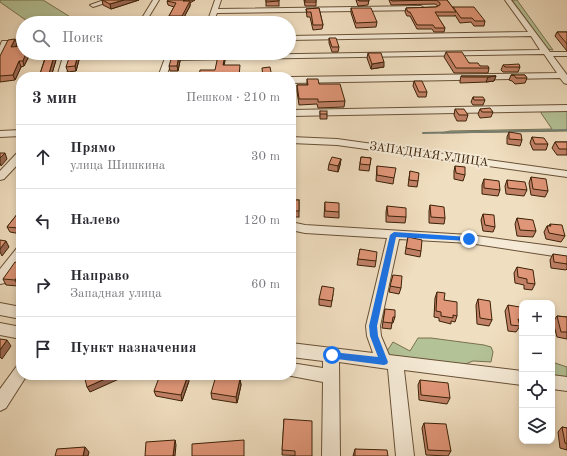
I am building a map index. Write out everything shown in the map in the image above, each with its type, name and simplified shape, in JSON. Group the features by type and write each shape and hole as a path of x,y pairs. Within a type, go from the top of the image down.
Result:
{"street":[{"path":"93,5 111,0"},
{"path":"146,16 156,0"},
{"path":"212,16 218,0"},
{"path":"508,0 564,78"},
{"path":"214,11 427,8"},
{"path":"296,38 533,34"},
{"path":"0,54 5,43"},
{"path":"296,56 567,54"},
{"path":"62,72 66,60"},
{"path":"164,72 168,60"},
{"path":"296,80 564,78"},
{"path":"296,113 567,108"},
{"path":"0,134 16,133"},
{"name":"ЗАПАДНАЯ УЛИЦА","path":"296,140 337,142 567,174"},
{"path":"0,177 16,160"},
{"path":"296,227 305,229 469,239 567,253"},
{"path":"394,235 373,326 374,336 390,362 405,456"},
{"path":"0,279 16,258"},
{"path":"0,309 16,312"},
{"path":"0,329 16,332"},
{"path":"296,351 519,378"},
{"path":"331,456 332,355"},
{"path":"296,371 332,376"},
{"path":"0,403 16,379"},
{"path":"555,382 567,384"}],"green space":[{"path":"0,0 43,0 69,16 20,16 0,2"},
{"path":"512,0 517,0 553,50 548,49"},
{"path":"567,110 567,131 441,133 450,131 552,129 541,113 542,111"},
{"path":"418,338 431,338 491,347 493,352 491,362 473,361 463,365 396,360 385,354 393,342 410,351"},
{"path":"555,363 567,367 567,379 555,377"}],"building":[{"path":"102,0 124,0 110,4"},
{"path":"266,0 279,0 279,1 266,2"},
{"path":"305,0 316,0 316,2 305,2"},
{"path":"358,0 369,0 369,1 359,1"},
{"path":"391,0 436,0 392,1"},
{"path":"436,0 447,0 456,12 435,12 445,28 435,28 433,25 417,25 406,8 436,7 440,5 440,3"},
{"path":"167,1 190,1 182,16 169,16 176,3"},
{"path":"453,7 474,7 485,21 475,21 472,18 461,18"},
{"path":"319,8 323,25 313,25 311,12 307,12 306,9"},
{"path":"351,8 371,8 377,22 356,23"},
{"path":"557,32 567,32 567,44"},
{"path":"329,38 336,38 339,47 332,47"},
{"path":"15,39 11,47 16,47 16,60 23,60 19,61 13,75 0,76 0,56 8,40"},
{"path":"446,52 462,52 469,63 478,63 480,66 488,66 489,68 456,68"},
{"path":"368,53 381,53 384,62 372,64"},
{"path":"45,60 53,60 49,72 41,72"},
{"path":"68,60 77,60 75,66 66,67"},
{"path":"171,60 178,60 177,66 169,66"},
{"path":"217,60 224,60 223,65 240,65 239,72 200,72 200,70 215,70"},
{"path":"519,64 520,67 505,67 503,65"},
{"path":"270,67 271,72 262,72 262,68"},
{"path":"514,75 525,75 527,78 516,78"},
{"path":"461,76 496,76 462,77"},
{"path":"307,79 318,79 319,84 340,84 345,101 318,102 318,99 299,99 297,85 308,85"},
{"path":"414,81 422,81 427,92 419,92"},
{"path":"473,97 483,97 485,100 474,100"},
{"path":"490,108 493,112 482,112 480,109"},
{"path":"455,109 464,109 468,115 459,115"},
{"path":"320,111 327,111 327,114 320,114"},
{"path":"509,132 521,134 522,140 509,139"},
{"path":"532,137 544,138 548,144 535,144"},
{"path":"555,142 567,142 567,149 559,149"},
{"path":"0,153 5,153 0,158"},
{"path":"332,157 341,159 338,166 329,164"},
{"path":"361,157 371,158 370,165 360,164"},
{"path":"377,166 396,168 394,178 377,175"},
{"path":"455,166 465,167 465,175 456,173"},
{"path":"410,171 419,173 418,181 409,180"},
{"path":"531,177 546,179 548,191 533,189"},
{"path":"484,179 499,181 500,190 484,188"},
{"path":"507,180 525,182 527,190 508,188"},
{"path":"296,200 299,200 299,211 296,211"},
{"path":"325,202 339,203 339,212 325,211"},
{"path":"430,205 444,207 445,218 431,217"},
{"path":"387,206 406,208 406,217 388,216"},
{"path":"483,214 494,215 495,227 485,225"},
{"path":"16,215 16,228 7,227"},
{"path":"517,218 533,220 536,231 520,230"},
{"path":"550,224 562,225 565,236 549,233 547,226 551,226"},
{"path":"408,237 422,240 421,251 406,248"},
{"path":"0,240 6,241 0,249"},
{"path":"360,249 377,252 376,261 358,259"},
{"path":"553,254 567,256 567,264 554,262"},
{"path":"15,262 16,279 15,280 3,279"},
{"path":"517,267 533,270 535,284 527,283 527,279 518,277"},
{"path":"393,275 402,276 401,288 390,286"},
{"path":"322,286 334,288 332,301 319,299"},
{"path":"437,292 445,293 444,300 457,302 457,316 453,315 453,318 441,316 441,312 436,311"},
{"path":"478,299 490,301 492,320 480,318"},
{"path":"508,305 519,307 519,326 511,325"},
{"path":"385,309 395,310 395,317 393,317 392,323 383,322"},
{"path":"557,316 567,317 567,332 561,332"},
{"path":"0,339 7,340 0,350"},
{"path":"85,380 103,380 87,387"},
{"path":"158,380 186,380 181,395 154,391"},
{"path":"215,380 240,380 236,397 211,393"},
{"path":"420,380 448,383 450,398 421,395"},
{"path":"284,419 312,421 312,456 295,456 295,451 282,450"},
{"path":"424,423 446,424 451,451 428,450"},
{"path":"562,427 567,428 567,444 565,443"},
{"path":"175,440 173,456 145,456 146,442"},
{"path":"244,440 244,456 192,456 192,444"},
{"path":"85,447 83,456 55,456 57,449"},
{"path":"355,449 387,450 388,456 355,456"}],"waterway":[{"path":"423,133 567,130"}],"route":[{"path":"332,355 384,362 374,336 373,326 394,235 469,239"}]}
